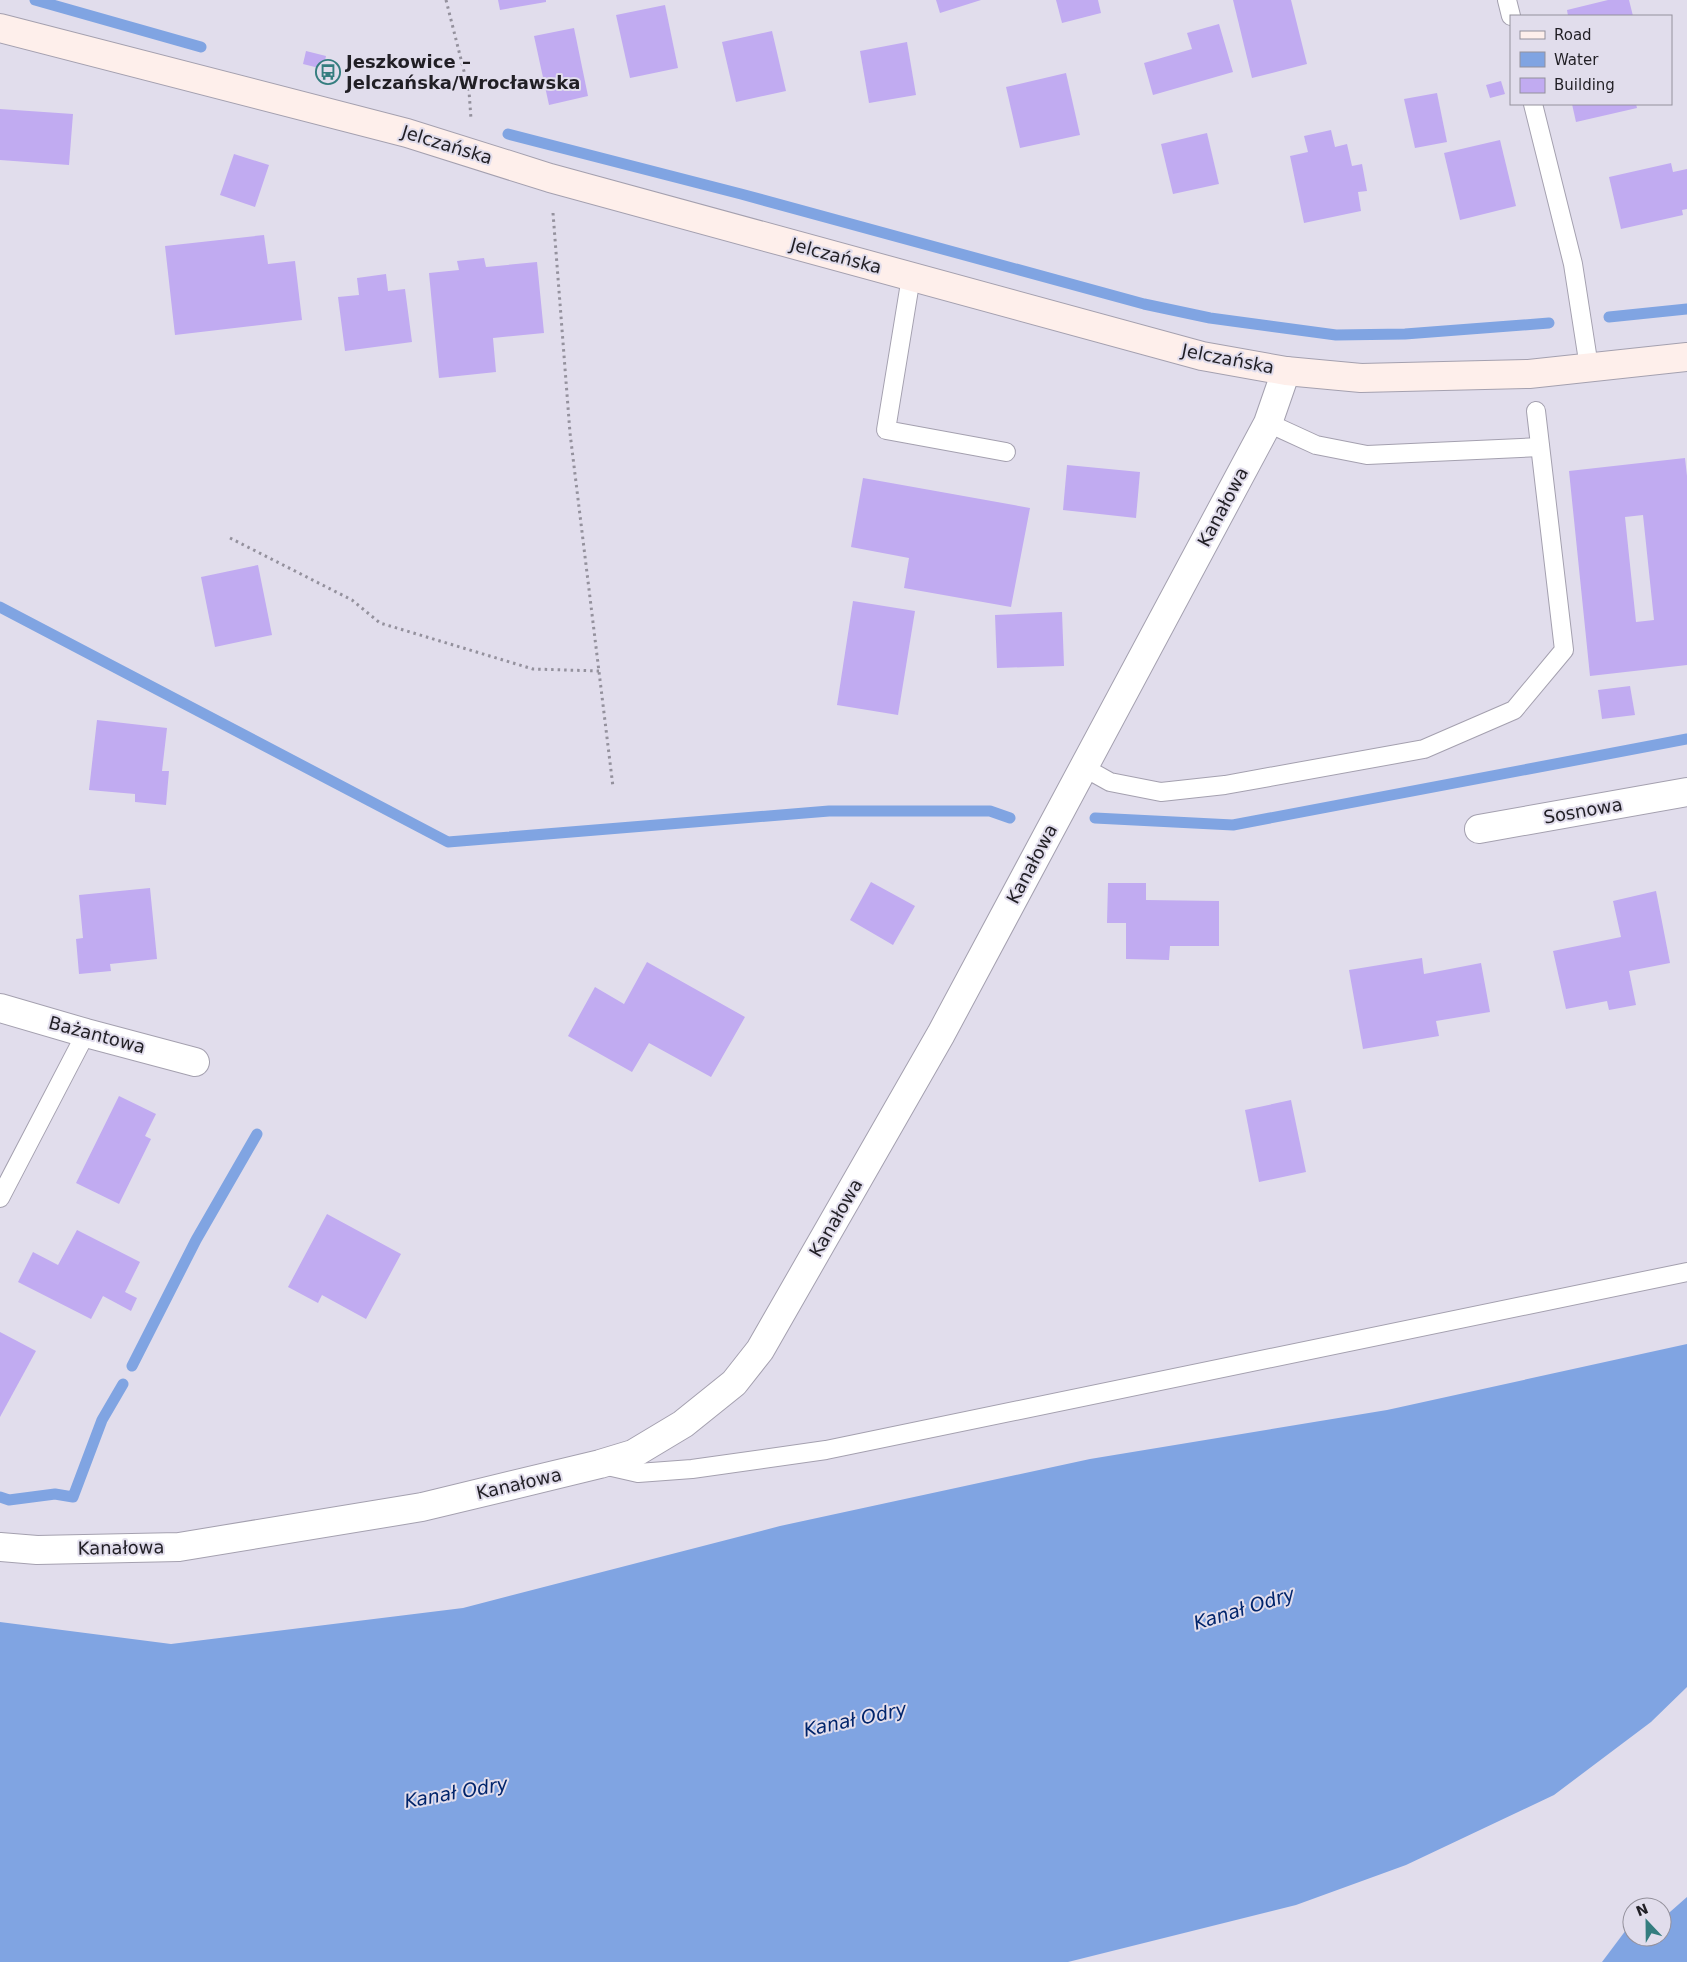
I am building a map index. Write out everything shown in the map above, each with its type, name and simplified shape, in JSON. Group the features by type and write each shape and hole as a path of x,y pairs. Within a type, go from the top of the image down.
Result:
{"main road":[{"name":"Jelczańska","path":"0,28 407,133 550,178 1202,356 1286,371 1361,378 1530,374 1687,358"}],"street":[{"name":"Kanałowa","path":"0,1547 37,1550 179,1548 422,1507 600,1464 633,1454 683,1424 734,1383 760,1350 941,1034 1268,422 1286,371"},
{"name":"Sosnowa","path":"1479,829 1687,792"},
{"name":"Bażantowa","path":"0,1008 195,1062"}],"lane":[{"path":"1507,0 1511,15"},
{"path":"1533,105 1573,264 1589,367"},
{"path":"911,277 886,430 1006,452"},
{"path":"1083,768 1110,782 1161,792 1225,785 1424,749 1514,710 1564,650 1536,411"},
{"path":"1268,422 1316,445 1367,455 1540,447"},
{"path":"0,1198 86,1033"},
{"path":"600,1464 638,1473 692,1469 826,1450 1687,1272"}],"path":[{"path":"446,0 469,90 475,154"},
{"path":"550,178 570,433 613,787"},
{"path":"230,538 352,600 380,623 533,670 600,671"}],"water":[{"name":"Kanał Odry","path":"1687,1344 1687,1687 1651,1722 1554,1795 1406,1865 1296,1905 1068,1962 0,1962 0,1622 171,1644 463,1608 780,1526 1090,1459 1387,1410"},
{"path":"1687,1897 1687,1962 1602,1962 1622,1935 1622,1947 1672,1947 1672,1910"}],"building":[{"path":"498,0 546,0 546,2 500,10"},
{"path":"936,0 981,0 940,13"},
{"path":"1056,0 1098,0 1101,13 1062,23"},
{"path":"1233,0 1291,0 1307,64 1252,78"},
{"path":"1608,0 1629,0 1633,15 1568,15 1567,10"},
{"path":"665,5 678,68 630,78 616,15"},
{"path":"1219,24 1233,72 1153,95 1144,63 1192,49 1187,33"},
{"path":"574,28 588,96 549,105 534,36"},
{"path":"772,31 786,91 736,102 722,42"},
{"path":"907,42 916,95 869,103 860,51"},
{"path":"306,51 326,56 323,69 303,64"},
{"path":"1066,73 1080,135 1020,148 1006,87"},
{"path":"1501,81 1505,94 1490,98 1486,85"},
{"path":"1437,93 1447,142 1415,148 1404,99"},
{"path":"1572,105 1636,105 1637,108 1576,122"},
{"path":"0,109 73,114 69,165 0,160"},
{"path":"1331,130 1335,147 1347,144 1352,166 1362,164 1367,191 1358,192 1361,211 1304,223 1290,156 1308,152 1304,136"},
{"path":"1207,133 1219,184 1173,194 1161,144"},
{"path":"1500,140 1516,206 1460,220 1444,153"},
{"path":"234,154 269,165 255,207 220,195"},
{"path":"1671,163 1673,172 1687,169 1687,209 1682,210 1683,215 1621,229 1609,177"},
{"path":"264,235 268,264 295,261 302,320 175,335 165,246"},
{"path":"484,258 486,267 537,262 544,333 493,338 496,372 439,378 429,273 459,270 457,261"},
{"path":"386,274 388,291 405,289 412,342 345,351 338,297 359,295 357,278"},
{"path":"1685,458 1687,476 1687,665 1590,676 1569,471","holes":["1643,515 1654,620 1636,622 1625,517"]},
{"path":"1067,465 1140,472 1136,518 1063,510"},
{"path":"863,478 1030,508 1011,607 904,588 909,558 851,547"},
{"path":"258,565 272,635 215,647 201,577"},
{"path":"853,601 915,611 898,715 837,705"},
{"path":"1062,612 1064,666 997,668 995,615"},
{"path":"1630,686 1635,715 1602,719 1598,690"},
{"path":"97,720 167,728 162,771 169,771 166,805 135,802 135,794 89,790"},
{"path":"871,882 915,906 893,945 850,920"},
{"path":"1108,883 1146,883 1146,900 1219,901 1219,946 1170,946 1169,960 1126,959 1126,923 1107,923"},
{"path":"150,888 157,959 110,964 111,971 79,974 76,939 83,938 79,895"},
{"path":"1656,891 1670,963 1629,971 1636,1005 1609,1010 1607,1001 1566,1009 1553,951 1621,937 1613,901"},
{"path":"1422,958 1424,974 1481,963 1490,1012 1436,1021 1439,1036 1363,1049 1349,970"},
{"path":"647,962 745,1017 711,1077 649,1043 632,1072 568,1036 595,987 624,1004"},
{"path":"119,1096 156,1114 145,1136 151,1139 119,1204 76,1183"},
{"path":"1291,1100 1306,1172 1259,1182 1245,1110"},
{"path":"327,1214 401,1254 366,1319 322,1295 318,1303 288,1287"},
{"path":"77,1230 140,1262 125,1292 137,1298 131,1311 103,1296 91,1319 18,1282 33,1252 58,1265"},
{"path":"0,1332 36,1351 0,1417"}],"waterway":[{"path":"35,0 201,47"},
{"path":"508,134 741,194 1144,304 1210,318 1336,335 1405,334 1549,323"},
{"path":"1609,317 1687,309"},
{"path":"0,607 448,842 829,811 990,811 1010,818"},
{"path":"1095,818 1233,825 1687,739"},
{"path":"132,1366 196,1240 257,1134"},
{"path":"0,1497 9,1500 55,1494 73,1497 102,1420 123,1384"}],"place":[{"name":"Jeszkowice – Jelczańska/Wrocławska","path":"328,72"}]}
